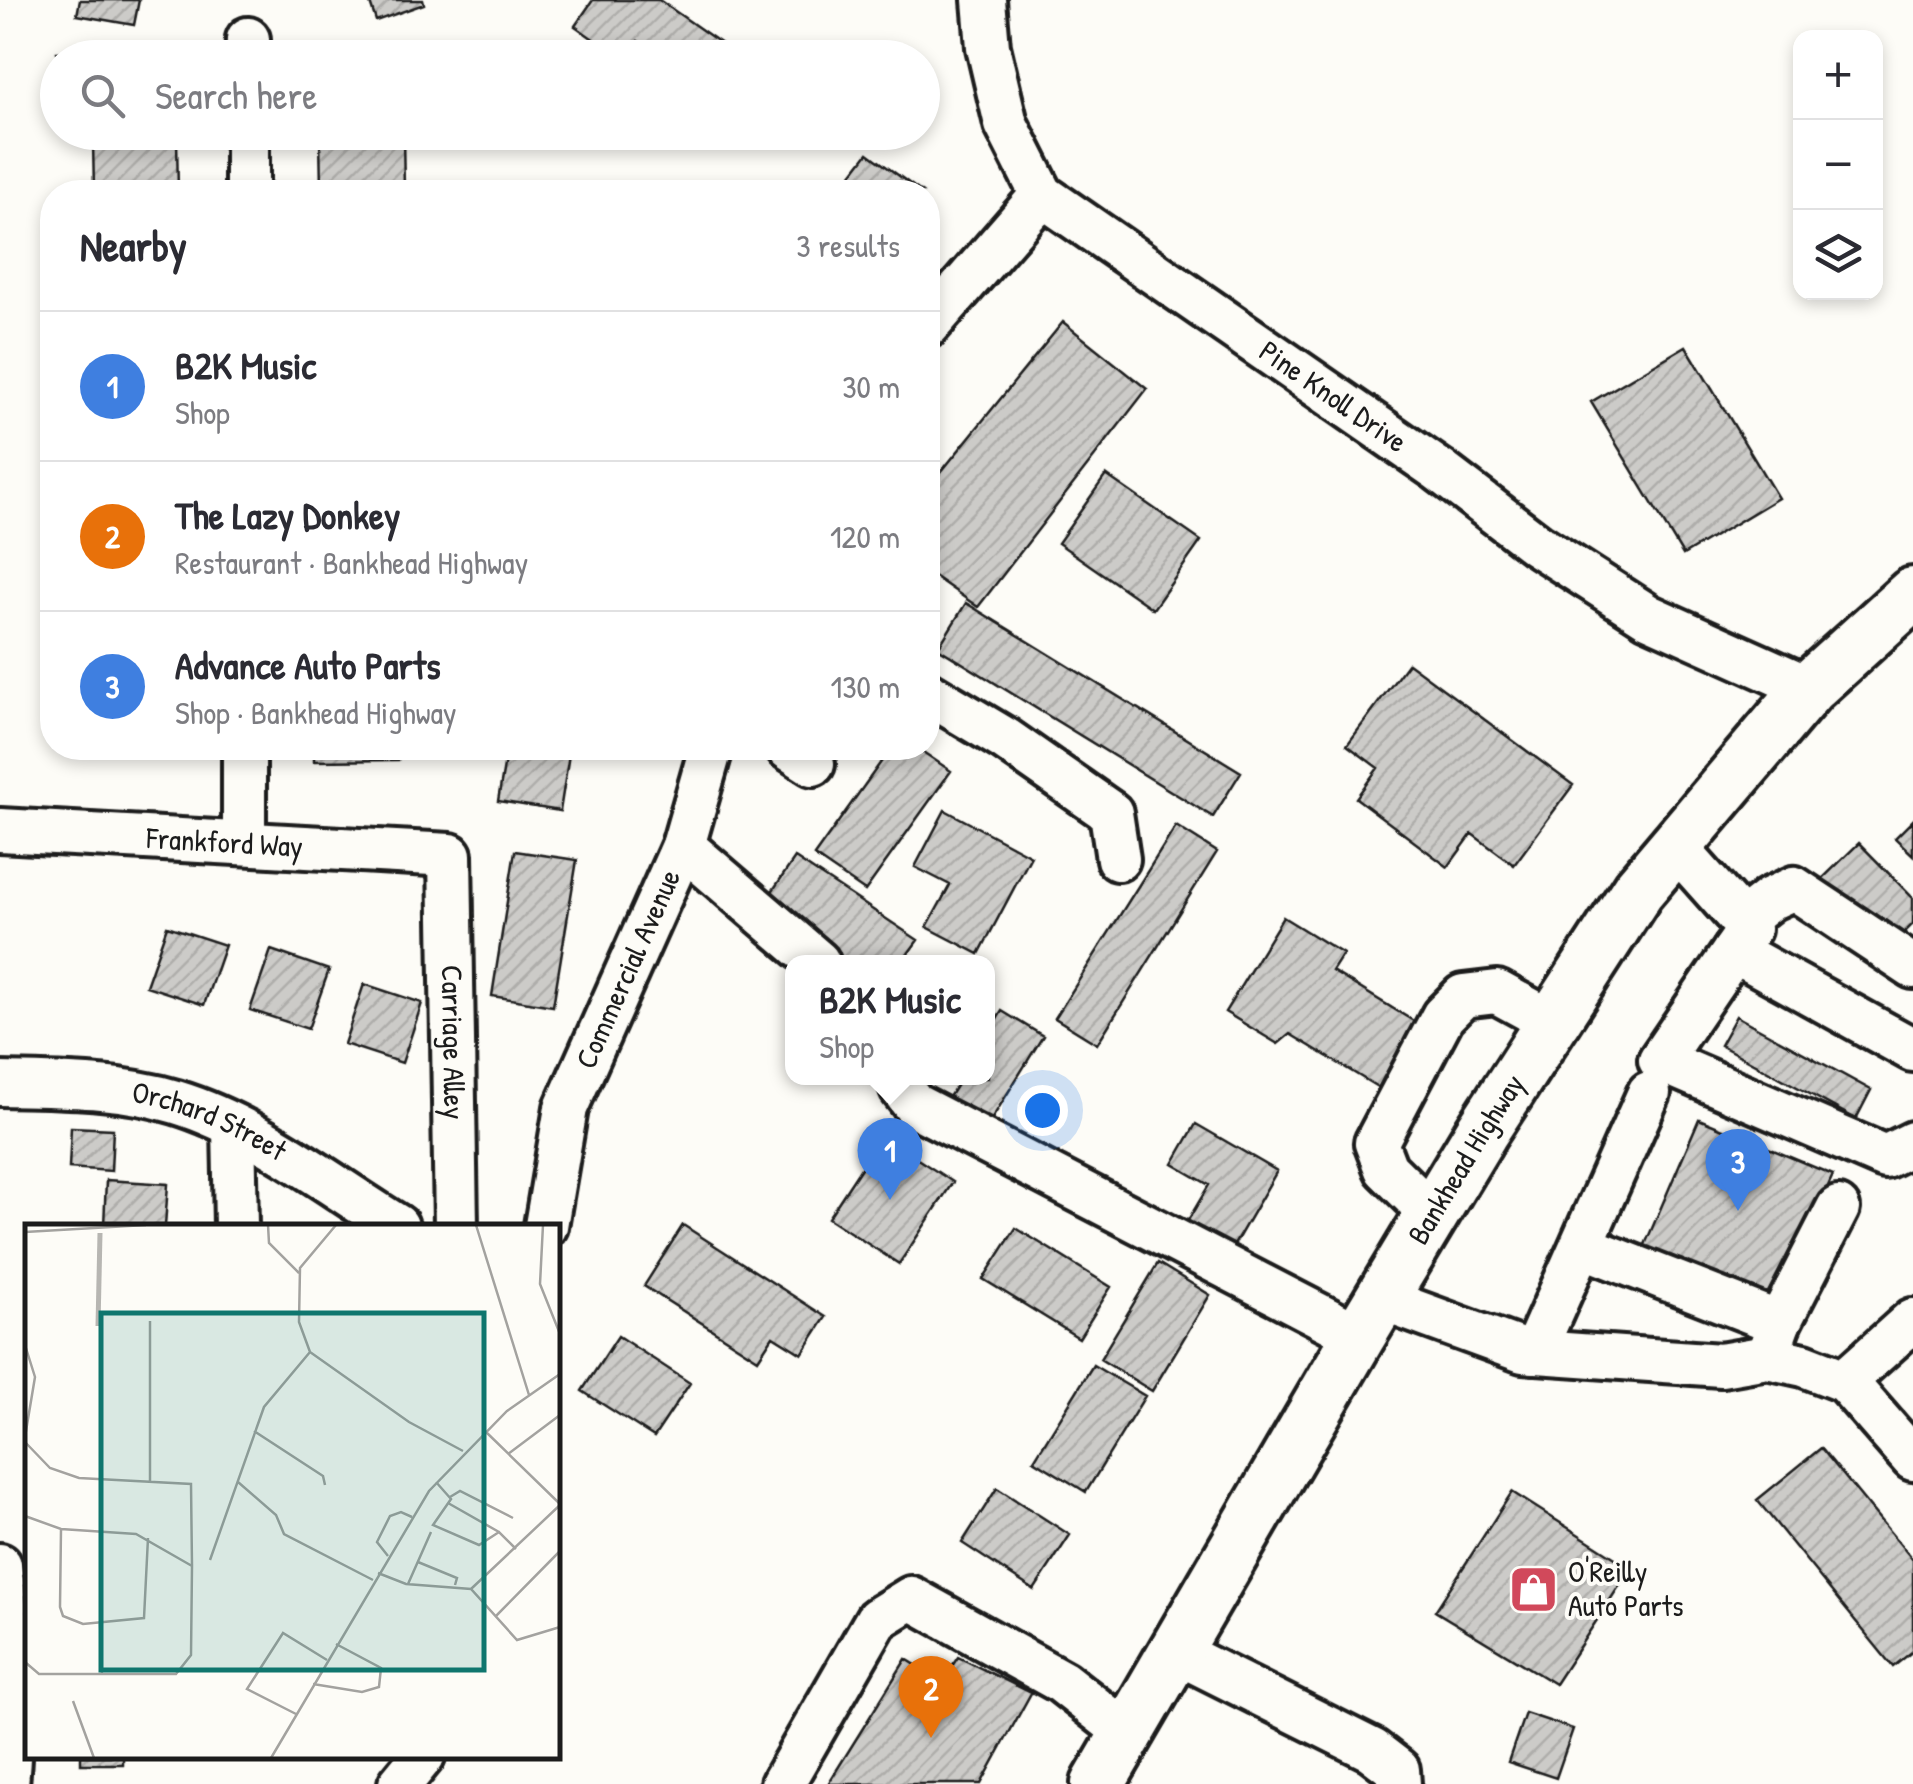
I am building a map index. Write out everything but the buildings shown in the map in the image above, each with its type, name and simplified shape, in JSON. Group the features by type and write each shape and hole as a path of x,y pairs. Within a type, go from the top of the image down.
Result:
{"main road":[{"name":"Bankhead Highway","path":"1098,1784 1432,1214 1638,890 1809,688 1913,594"}],"street":[{"name":"Pine Knoll Drive","path":"984,0 988,46 1006,124 1042,194 1439,470 1536,544 1648,616 1809,688"},
{"path":"247,150 247,180"},
{"path":"940,312 1042,194"},
{"path":"940,700 1005,739 1111,813 1118,860"},
{"path":"244,760 244,844"},
{"name":"Commercial Avenue","path":"547,1208 566,1108 682,846 707,760"},
{"name":"Frankford Way","path":"0,830 450,855"},
{"path":"682,846 810,955"},
{"path":"1675,846 1738,936 1913,1050"},
{"name":"Carriage Alley","path":"450,855 456,1224"},
{"path":"1913,967 1794,888 1770,898 1738,936 1660,1060 1885,1157 1913,1143"},
{"path":"1432,1214 1386,1169 1376,1143 1443,1016 1462,996 1497,992 1552,1022"},
{"name":"Orchard Street","path":"0,1084 82,1086 175,1102 234,1126 394,1224"},
{"path":"902,1085 914,1104 1370,1317 1534,1352 1721,1364 1773,1340 1838,1208"},
{"path":"1534,1352 1650,1093"},
{"path":"234,1126 236,1224"},
{"path":"1582,1246 1845,1380 1913,1459"},
{"path":"1845,1380 1913,1320"},
{"path":"0,1565 11,1636 12,1726 7,1784"},
{"path":"782,1784 877,1618 910,1598 1062,1682 1127,1734"},
{"path":"1174,1651 1372,1750 1398,1770 1399,1784"},
{"path":"400,1784 421,1759"}],"place":[{"name":"B2K Music","path":"890,1200"},
{"name":"Advance Auto Parts","path":"1738,1211"},
{"name":"O'Reilly Auto Parts","path":"1533,1589"},
{"name":"The Lazy Donkey","path":"931,1738"}]}
